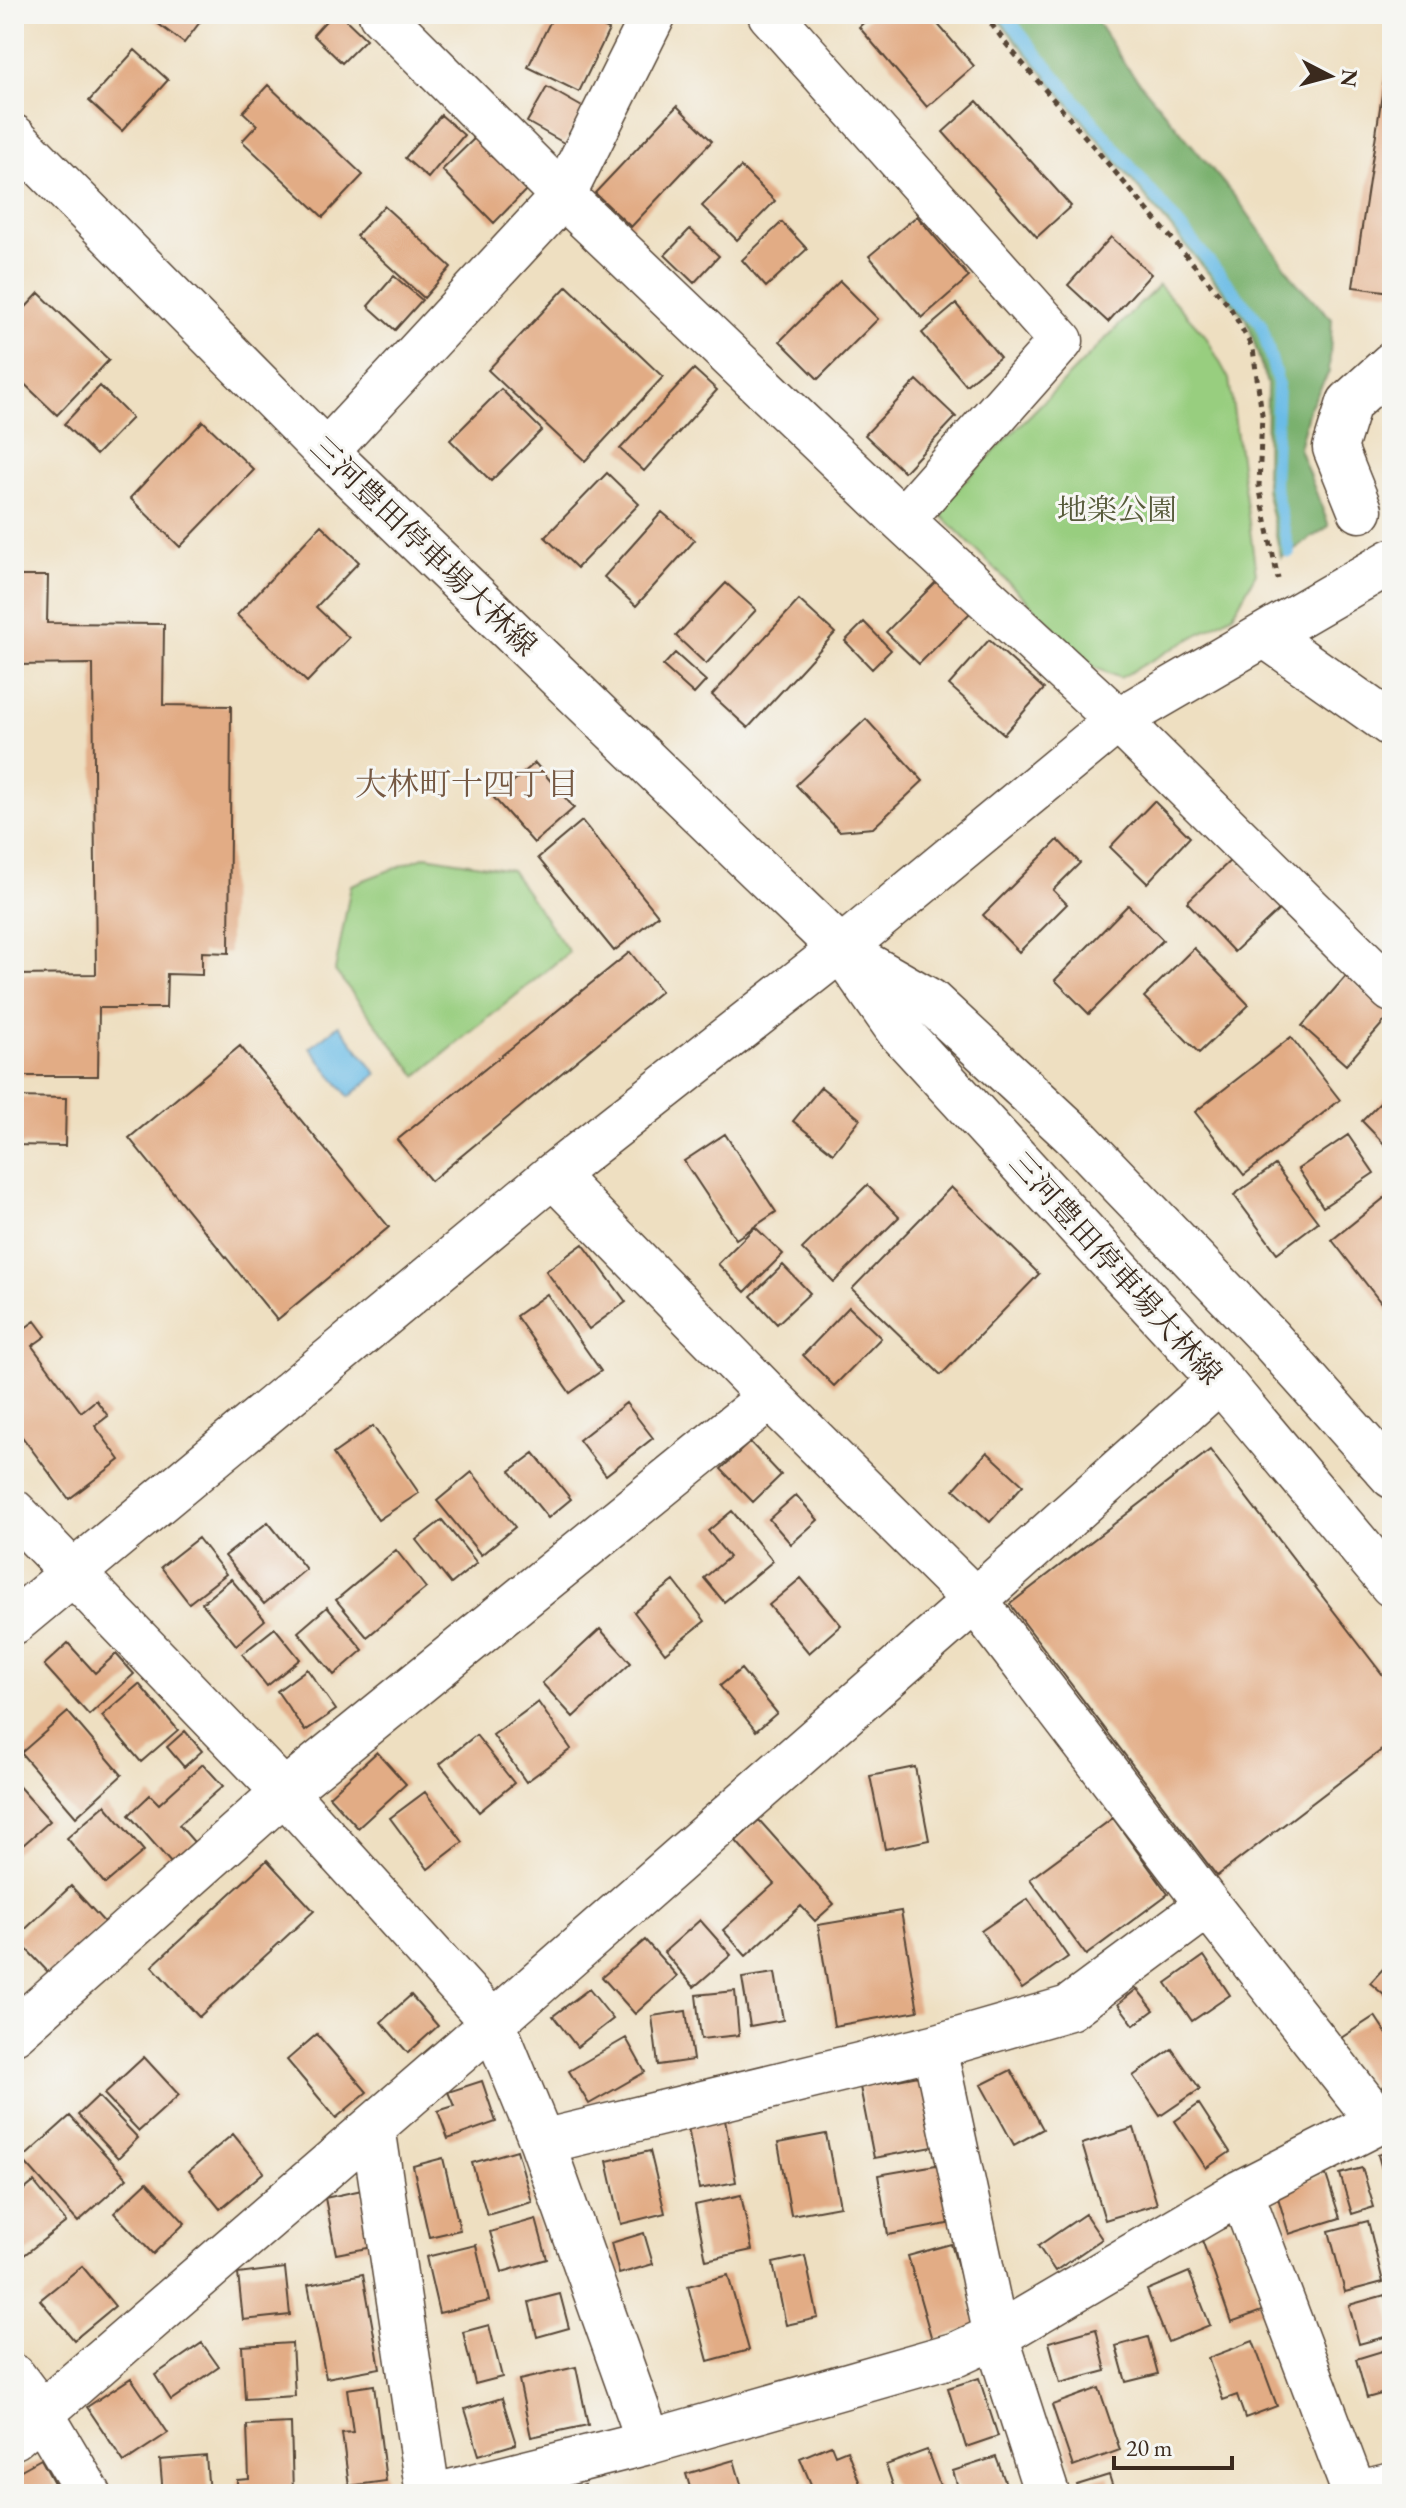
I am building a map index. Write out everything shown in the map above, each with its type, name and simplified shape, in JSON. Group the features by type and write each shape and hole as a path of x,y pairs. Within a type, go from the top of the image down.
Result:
{"street":[{"path":"381,14 563,196 902,520 1118,720 1392,990"},
{"path":"326,452 563,196 654,14"},
{"path":"770,14 1061,341 902,520"},
{"name":"三河豊田停車場大林線","path":"14,137 326,452 841,949 898,1030 1220,1380 1392,1585"},
{"path":"1360,510 1335,448 1349,403 1392,364"},
{"path":"14,1622 553,1175 841,949 1118,720 1392,561"},
{"path":"1266,636 1392,725"},
{"name":"三河豊田停車場大林線","path":"841,949 930,1001 1075,1136 1271,1340 1392,1476"},
{"path":"442,2494 506,2486 957,2354 996,2336 1241,2192 1385,2120 1208,1905 975,1600 770,1397 553,1175"},
{"path":"28,2425 493,2023 975,1600 1220,1380"},
{"path":"14,2032 284,1792 770,1397"},
{"path":"14,1512 284,1792 493,2023 542,2142 649,2442"},
{"path":"542,2142 934,2047 1069,2008 1208,1905"},
{"path":"934,2047 996,2336 1047,2494"},
{"path":"373,2127 428,2494"},
{"path":"1241,2192 1355,2494 1392,2485"},
{"path":"14,2377 28,2425 89,2494"}],"path":[{"path":"984,14 1230,307 1253,349 1262,414 1259,486 1278,579"}],"green space":[{"path":"994,14 1092,14 1126,66 1241,204 1296,282 1332,319 1329,372 1309,409 1299,448 1329,526 1281,558 1266,489 1267,384 1247,320"},
{"name":"地楽公園","path":"1159,285 1205,335 1229,379 1256,573 1233,615 1120,678 1093,667 936,510"},
{"path":"426,856 511,870 569,952 417,1076 335,971 351,885"}],"water":[{"path":"339,1025 377,1074 349,1097 310,1048"}],"building":[{"path":"145,14 206,14 184,43"},
{"path":"332,14 340,14 366,39 342,63 313,35"},
{"path":"554,14 577,14 609,30 579,92 528,67"},
{"path":"873,14 929,14 974,66 927,107 859,27"},
{"path":"1392,41 1392,292 1353,287"},
{"path":"135,50 168,80 122,131 89,101"},
{"path":"268,85 363,175 323,217 242,141 257,125 243,112"},
{"path":"547,87 584,108 564,143 527,122"},
{"path":"977,101 1071,206 1037,237 943,132"},
{"path":"677,106 712,141 631,227 595,193"},
{"path":"441,115 464,135 428,178 405,158"},
{"path":"477,136 528,188 494,223 442,170"},
{"path":"741,167 775,201 737,240 702,206"},
{"path":"384,206 451,267 424,298 356,236"},
{"path":"917,216 969,277 922,318 869,256"},
{"path":"782,222 807,249 766,287 742,260"},
{"path":"690,229 719,256 694,283 665,255"},
{"path":"1111,237 1151,274 1108,322 1068,285"},
{"path":"394,276 422,300 395,330 368,306"},
{"path":"840,281 878,319 818,379 780,341"},
{"path":"567,286 663,377 585,461 488,370"},
{"path":"39,293 109,360 57,415 14,374 14,320"},
{"path":"956,304 1000,357 966,385 922,333"},
{"path":"694,369 717,390 644,471 620,449"},
{"path":"917,380 956,417 904,472 865,435"},
{"path":"100,386 132,418 96,455 64,424"},
{"path":"501,389 542,430 491,481 450,440"},
{"path":"203,421 254,470 180,547 130,498"},
{"path":"607,473 639,504 577,568 545,537"},
{"path":"662,512 695,540 636,606 604,577"},
{"path":"321,525 359,562 316,607 349,638 307,682 237,615"},
{"path":"14,576 48,576 47,623 164,624 163,705 231,706 229,953 202,952 202,975 167,974 166,1008 99,1008 98,1076 14,1076 14,975 96,974 93,664 14,665"},
{"path":"939,579 971,612 919,664 886,632"},
{"path":"726,583 756,610 706,664 676,636"},
{"path":"799,600 835,633 748,728 712,695"},
{"path":"864,622 891,650 872,669 845,641"},
{"path":"989,640 1044,689 1004,734 949,685"},
{"path":"675,653 706,681 694,694 663,666"},
{"path":"866,719 923,781 873,828 839,831 796,785"},
{"path":"535,763 574,808 534,843 494,798"},
{"path":"1154,801 1190,837 1147,883 1110,847"},
{"path":"582,821 658,915 614,951 538,858"},
{"path":"1058,840 1080,863 1053,890 1067,904 1019,952 983,915"},
{"path":"1234,857 1281,908 1234,952 1187,902"},
{"path":"1128,905 1163,940 1089,1014 1055,980"},
{"path":"1194,948 1249,1005 1199,1053 1144,997"},
{"path":"630,952 661,991 431,1181 397,1140"},
{"path":"1346,976 1390,1015 1346,1065 1302,1026"},
{"path":"1291,1037 1340,1100 1244,1175 1195,1112"},
{"path":"240,1046 389,1227 277,1320 129,1138"},
{"path":"821,1087 860,1119 833,1153 793,1121"},
{"path":"1392,1091 1392,1152 1362,1121"},
{"path":"14,1097 66,1098 65,1146 14,1145"},
{"path":"725,1134 776,1212 736,1239 684,1161"},
{"path":"1348,1135 1374,1173 1323,1207 1298,1169"},
{"path":"1275,1165 1318,1222 1277,1253 1234,1195"},
{"path":"867,1185 899,1217 834,1282 802,1249"},
{"path":"951,1187 1039,1274 941,1375 852,1289"},
{"path":"1388,1195 1392,1200 1392,1310 1389,1313 1332,1240"},
{"path":"755,1227 783,1254 745,1292 718,1264"},
{"path":"583,1244 626,1302 589,1329 546,1271"},
{"path":"783,1265 810,1293 777,1324 751,1296"},
{"path":"547,1294 601,1371 570,1393 516,1316"},
{"path":"849,1307 881,1338 834,1386 803,1355"},
{"path":"35,1321 46,1336 32,1346 81,1412 96,1400 108,1416 95,1426 120,1460 69,1499 14,1426 14,1328 18,1333"},
{"path":"626,1403 653,1438 606,1475 579,1440"},
{"path":"373,1426 419,1493 378,1520 333,1454"},
{"path":"750,1442 781,1475 753,1502 721,1469"},
{"path":"1210,1450 1392,1687 1392,1742 1217,1876 1010,1604"},
{"path":"987,1452 1023,1485 990,1522 954,1489"},
{"path":"534,1453 571,1499 548,1518 510,1471"},
{"path":"472,1472 515,1527 481,1555 437,1501"},
{"path":"796,1495 818,1520 791,1544 769,1519"},
{"path":"732,1511 773,1561 724,1602 704,1578 729,1557 708,1531"},
{"path":"442,1520 477,1563 451,1584 416,1540"},
{"path":"268,1522 306,1569 264,1604 225,1556"},
{"path":"198,1538 226,1574 189,1603 161,1567"},
{"path":"396,1550 426,1588 367,1637 336,1600"},
{"path":"801,1578 841,1625 809,1653 769,1605"},
{"path":"231,1579 265,1620 236,1645 202,1603"},
{"path":"674,1581 705,1621 665,1653 634,1612"},
{"path":"327,1607 363,1650 334,1675 298,1632"},
{"path":"275,1628 300,1659 267,1686 242,1654"},
{"path":"600,1629 631,1663 573,1717 542,1683"},
{"path":"68,1643 95,1673 116,1654 134,1674 89,1715 44,1665"},
{"path":"307,1669 336,1710 305,1731 277,1691"},
{"path":"741,1669 777,1713 756,1731 720,1686"},
{"path":"139,1684 178,1730 141,1762 102,1716"},
{"path":"538,1702 571,1749 526,1782 493,1735"},
{"path":"68,1712 122,1775 76,1817 21,1753"},
{"path":"185,1731 202,1751 184,1767 167,1747"},
{"path":"476,1735 514,1783 479,1812 440,1764"},
{"path":"377,1752 406,1784 358,1828 329,1796"},
{"path":"203,1764 223,1786 179,1825 194,1842 171,1863 129,1815 150,1795 159,1804"},
{"path":"915,1767 929,1840 885,1849 870,1776"},
{"path":"14,1781 50,1821 14,1853"},
{"path":"425,1792 463,1842 428,1869 390,1818"},
{"path":"105,1805 144,1851 105,1884 67,1838"},
{"path":"1113,1818 1168,1894 1086,1955 1030,1879"},
{"path":"759,1820 834,1904 815,1921 801,1906 746,1956 723,1930 774,1884 736,1841"},
{"path":"267,1860 314,1911 199,2017 152,1966"},
{"path":"71,1886 105,1923 50,1974 16,1938"},
{"path":"1028,1899 1068,1957 1022,1989 981,1931"},
{"path":"901,1911 918,2011 834,2026 818,1925"},
{"path":"700,1920 731,1955 694,1987 664,1952"},
{"path":"645,1940 677,1976 635,2014 602,1977"},
{"path":"1204,1956 1230,1995 1192,2021 1166,1983"},
{"path":"1392,1959 1392,2002 1370,1983"},
{"path":"775,1973 783,2020 750,2026 742,1978"},
{"path":"589,1989 613,2019 577,2047 553,2016"},
{"path":"1137,1989 1154,2010 1134,2025 1118,2004"},
{"path":"735,1991 739,2035 701,2039 696,1995"},
{"path":"411,1995 438,2026 408,2053 381,2022"},
{"path":"686,2011 693,2060 658,2065 652,2016"},
{"path":"1375,2016 1392,2042 1392,2081 1376,2091 1341,2038"},
{"path":"317,2034 367,2092 336,2118 287,2060"},
{"path":"626,2038 645,2072 589,2104 569,2071"},
{"path":"1172,2049 1200,2089 1160,2116 1133,2076"},
{"path":"144,2057 179,2095 139,2131 104,2094"},
{"path":"1011,2070 1043,2129 1014,2145 981,2085"},
{"path":"924,2075 938,2146 874,2158 860,2087"},
{"path":"482,2081 496,2122 448,2139 438,2111 454,2106 448,2092"},
{"path":"98,2096 138,2138 118,2158 78,2115"},
{"path":"1199,2104 1230,2152 1206,2168 1175,2121"},
{"path":"70,2116 127,2178 78,2222 22,2159"},
{"path":"725,2120 736,2182 699,2189 688,2127"},
{"path":"1134,2128 1157,2204 1105,2220 1082,2144"},
{"path":"233,2134 264,2172 220,2209 189,2171"},
{"path":"826,2134 840,2206 791,2215 778,2143"},
{"path":"517,2150 532,2202 487,2215 472,2163"},
{"path":"650,2151 665,2213 621,2224 607,2161"},
{"path":"1392,2151 1392,2182 1386,2183 1378,2155"},
{"path":"443,2158 460,2230 429,2237 413,2166"},
{"path":"942,2164 953,2223 888,2235 878,2175"},
{"path":"1362,2168 1374,2207 1352,2214 1340,2174"},
{"path":"1326,2175 1340,2218 1289,2234 1276,2191"},
{"path":"34,2182 66,2222 14,2263 14,2198"},
{"path":"147,2182 185,2223 153,2254 114,2213"},
{"path":"362,2190 373,2247 336,2254 325,2198"},
{"path":"741,2195 752,2250 706,2260 695,2205"},
{"path":"1085,2214 1102,2239 1055,2271 1038,2246"},
{"path":"536,2219 547,2259 502,2272 490,2232"},
{"path":"1368,2221 1383,2282 1345,2292 1329,2231"},
{"path":"1232,2225 1262,2311 1231,2322 1201,2237"},
{"path":"644,2233 653,2264 619,2274 611,2243"},
{"path":"951,2244 976,2326 932,2340 908,2256"},
{"path":"476,2245 489,2301 439,2313 426,2257"},
{"path":"805,2256 818,2318 786,2325 773,2263"},
{"path":"82,2266 115,2306 74,2340 40,2300"},
{"path":"285,2268 290,2315 243,2320 238,2274"},
{"path":"1189,2272 1210,2325 1168,2342 1147,2290"},
{"path":"363,2274 380,2368 326,2378 308,2285"},
{"path":"728,2275 749,2350 708,2361 688,2286"},
{"path":"560,2294 569,2328 537,2337 529,2302"},
{"path":"1385,2295 1392,2335 1359,2344 1349,2305"},
{"path":"489,2325 502,2377 475,2384 463,2332"},
{"path":"1096,2329 1106,2371 1060,2383 1049,2342"},
{"path":"1148,2337 1158,2374 1126,2382 1116,2346"},
{"path":"1253,2341 1277,2406 1245,2418 1237,2395 1223,2400 1208,2358"},
{"path":"202,2343 219,2367 171,2400 155,2375"},
{"path":"292,2343 295,2396 245,2399 242,2346"},
{"path":"1392,2348 1392,2391 1367,2398 1356,2359"},
{"path":"576,2367 588,2425 531,2437 519,2380"},
{"path":"131,2378 168,2433 124,2462 87,2407"},
{"path":"979,2378 998,2436 966,2447 948,2388"},
{"path":"374,2385 386,2481 349,2486 342,2433 353,2432 347,2389"},
{"path":"1099,2388 1120,2450 1073,2467 1052,2405"},
{"path":"502,2398 516,2444 479,2455 465,2409"},
{"path":"1392,2401 1392,2433 1382,2405"},
{"path":"291,2423 293,2494 237,2494 237,2480 249,2479 247,2425"},
{"path":"831,2445 835,2455 847,2450 864,2494 815,2494 800,2458"},
{"path":"927,2450 943,2494 896,2494 886,2465"},
{"path":"206,2456 209,2494 163,2494 160,2460"},
{"path":"996,2457 1006,2484 977,2494 960,2494 953,2471"},
{"path":"41,2459 60,2494 14,2494 14,2474"},
{"path":"734,2460 744,2494 692,2494 686,2474"},
{"path":"1109,2475 1115,2494 1080,2494 1077,2485"},
{"path":"585,2485 588,2494 555,2494 555,2493"}],"waterway":[{"path":"1004,14 1261,324 1278,383 1274,484 1289,552"}],"district":[{"name":"大林町十四丁目","path":"467,784"}]}
